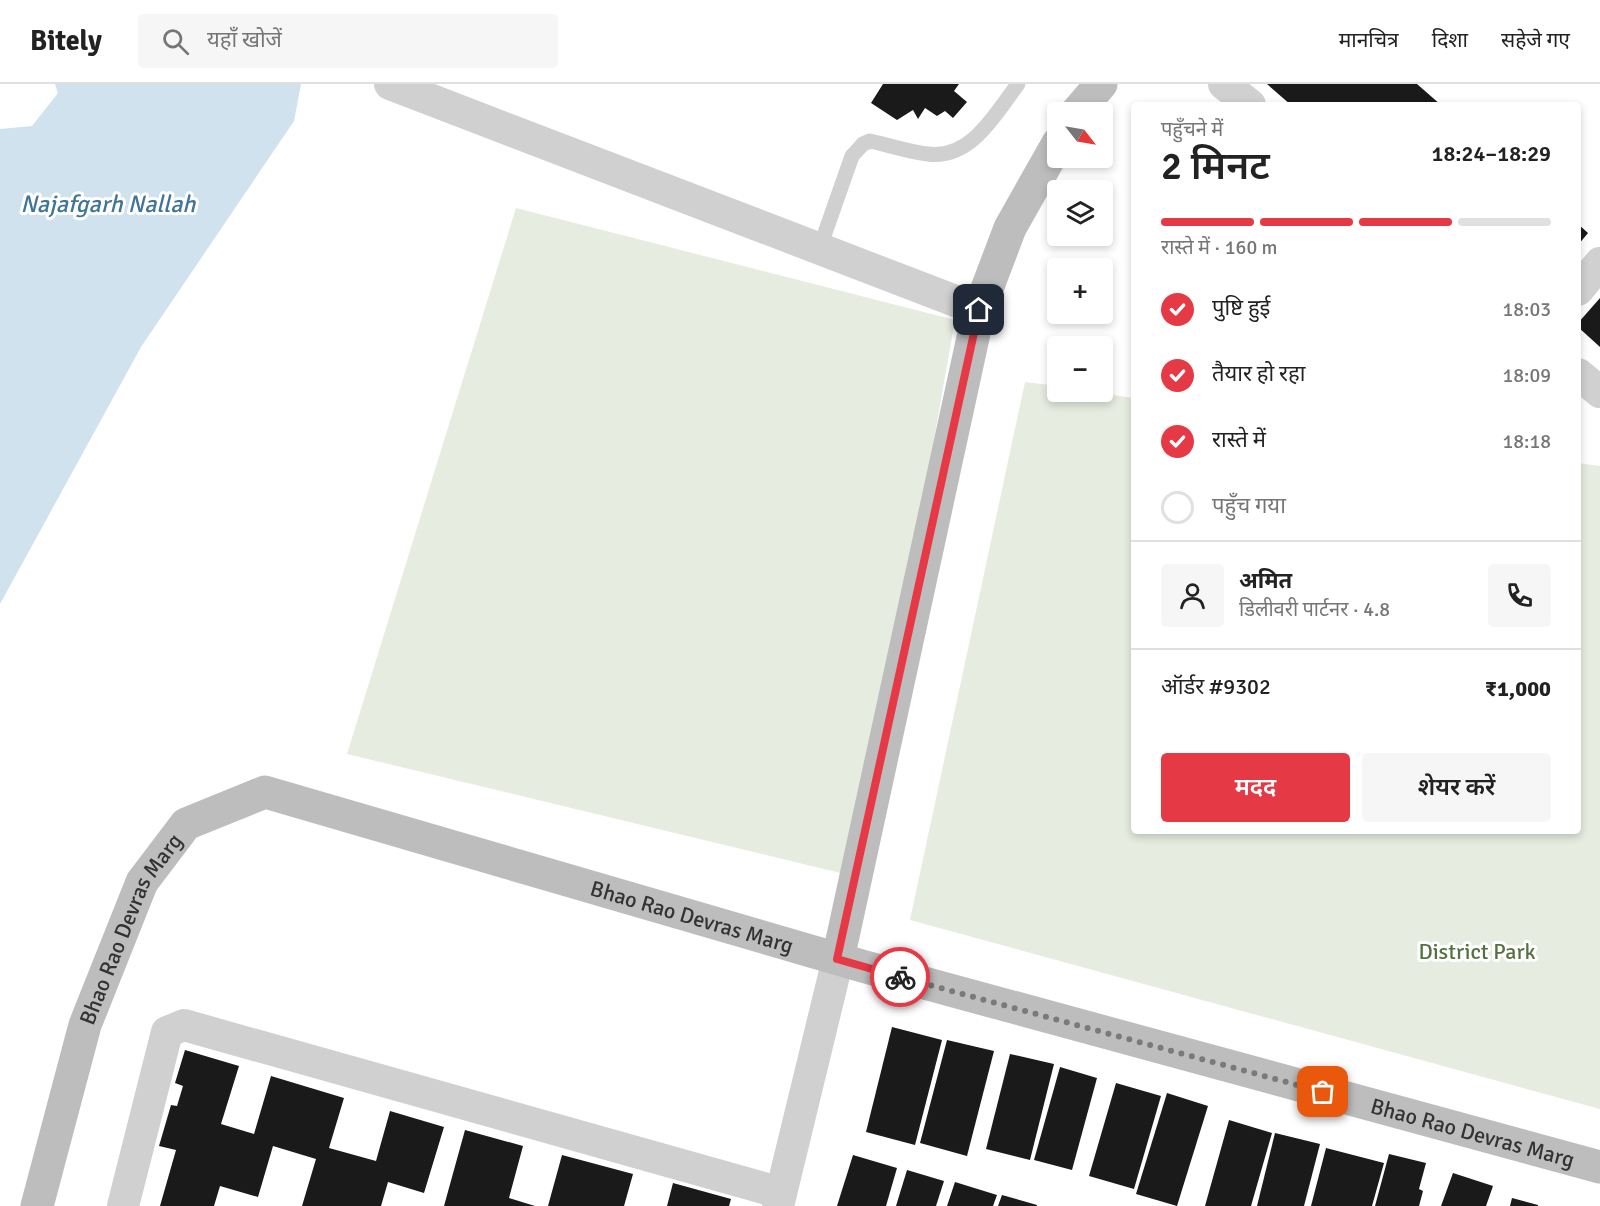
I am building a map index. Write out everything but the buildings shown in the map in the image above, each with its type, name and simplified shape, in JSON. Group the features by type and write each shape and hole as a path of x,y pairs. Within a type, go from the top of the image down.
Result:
{"street":[{"path":"390,84 979,310"},
{"path":"1086,102 1101,84"},
{"path":"1224,84 1246,102"},
{"path":"123,1206 167,1032 184,1025 767,1198 837,959 979,310 1010,228 1047,162"},
{"path":"1581,286 1600,263"},
{"path":"1581,376 1600,392"},
{"name":"Bhao Rao Devras Marg","path":"36,1206 85,1025 142,882 186,824 265,792 837,959 1600,1167"}],"lane":[{"path":"819,250 852,156 863,144 870,141 929,154 944,154 974,139 987,126 1018,84"}],"green space":[{"path":"516,208 955,320 857,877 347,754"},
{"name":"District Park","path":"1025,382 1047,385 1047,402 1113,402 1113,395 1131,398 1131,834 1581,834 1581,463 1600,466 1600,1109 910,920"}],"water":[{"name":"Najafgarh Nallah","path":"55,84 301,84 294,121 141,347 0,604 0,129 32,126 58,93"}],"way so far":[{"path":"900,977 1323,1092"}],"route":[{"path":"900,977 837,959 979,310"}]}
